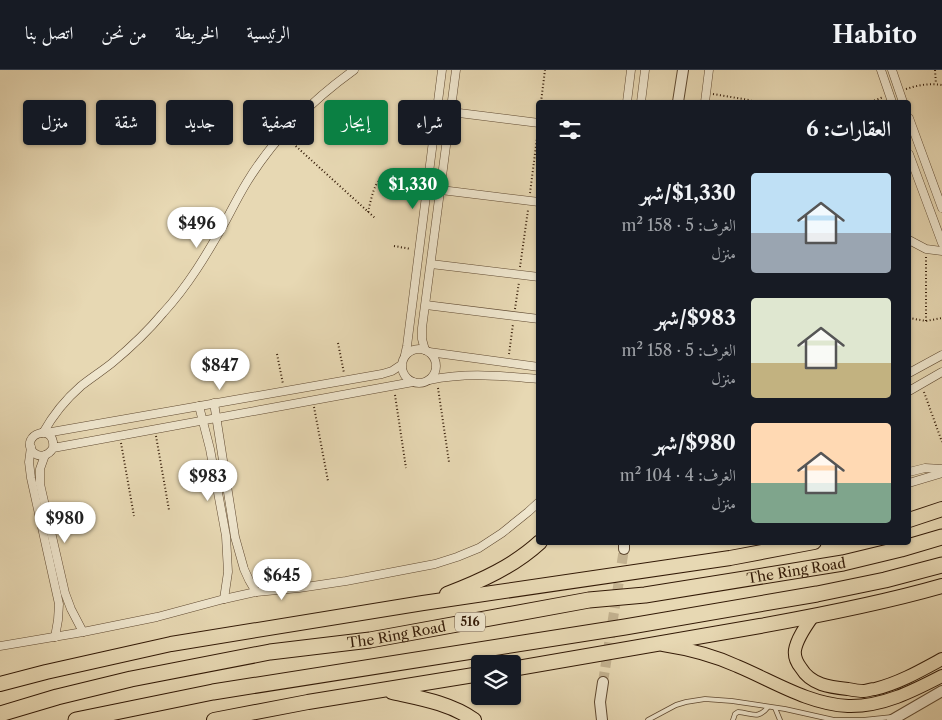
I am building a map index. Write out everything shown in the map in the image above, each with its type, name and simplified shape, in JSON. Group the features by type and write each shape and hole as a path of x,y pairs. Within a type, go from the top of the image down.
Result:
{"highway":[{"path":"911,519 942,509"},
{"name":"The Ring Road","path":"0,714 131,678 261,654 370,640 589,600 655,593 843,563 942,537"},
{"path":"423,603 469,586 505,568 537,545"},
{"name":"The Ring Road","path":"0,684 171,644 423,603 720,560 788,545"},
{"name":"The Ring Road","path":"76,720 213,692 625,627 817,594 885,580 942,565"},
{"path":"521,668 661,645 813,616 942,586"},
{"path":"214,720 308,702 471,676"},
{"path":"384,690 452,708 474,720"}],"main road":[{"path":"813,616 800,637 795,650 795,656 803,672 816,682 834,687 864,691 888,686 914,675 942,659"},
{"path":"661,645 688,649 713,656 790,691 820,702 847,706 864,705 900,696 942,676"}],"street":[{"path":"314,102 354,70"},
{"path":"55,637 59,604 31,478 29,462 30,444 33,437 39,433 387,373 401,365 407,346 442,70"},
{"path":"452,100 456,70"},
{"path":"627,100 631,70"},
{"path":"641,100 645,70"},
{"path":"678,100 683,70"},
{"path":"705,100 709,70"},
{"path":"881,70 890,99 899,91"},
{"path":"892,70 902,100"},
{"path":"461,113 536,123"},
{"path":"911,123 942,208"},
{"path":"44,433 56,412 68,398 139,339 187,284 207,253 246,183 273,145"},
{"path":"433,379 436,366 435,360 427,351 422,334 446,145"},
{"path":"911,162 942,243"},
{"path":"440,190 536,202"},
{"path":"911,241 926,249 942,251"},
{"path":"431,264 536,278"},
{"path":"426,305 536,319"},
{"path":"405,355 414,349 536,367"},
{"path":"911,372 942,355"},
{"path":"401,365 404,376 413,382"},
{"path":"911,389 942,372"},
{"path":"31,447 38,455 45,455 53,448 120,435 394,385 418,383 460,375 536,379"},
{"path":"214,403 235,537 244,569 256,592"},
{"path":"199,406 210,449 227,542 228,572 224,599"},
{"path":"44,433 52,438 53,448"},
{"path":"45,455 40,469 40,484 65,593 83,632"},
{"path":"911,472 925,468 942,469"},
{"path":"911,482 942,473"},
{"path":"0,646 157,617 256,592 346,581 436,564 479,548 502,533 536,505"},
{"path":"596,720 603,682"},
{"path":"896,718 942,691"},
{"path":"600,702 602,720"}],"lane":[{"path":"648,720 676,705 705,699 732,701 834,720 896,718"},
{"path":"734,720 735,714 738,712 759,715 768,707"},
{"path":"774,708 780,720"}],"path":[{"path":"541,100 546,70"},
{"path":"935,70 936,84"},
{"path":"899,91 923,85 942,85"},
{"path":"706,93 749,100"},
{"path":"294,145 375,218"},
{"path":"508,363 536,146"},
{"path":"368,212 376,185 381,179 395,175 428,181"},
{"path":"394,246 419,250"},
{"path":"926,249 926,321"},
{"path":"911,318 926,321 942,318"},
{"path":"338,343 346,380"},
{"path":"277,354 284,391"},
{"path":"433,379 448,462"},
{"path":"921,384 942,442"},
{"path":"394,385 406,468"},
{"path":"313,400 328,481"},
{"path":"155,429 169,510"},
{"path":"120,435 134,516"}],"tunnel":[{"path":"603,682 624,549"}]}
